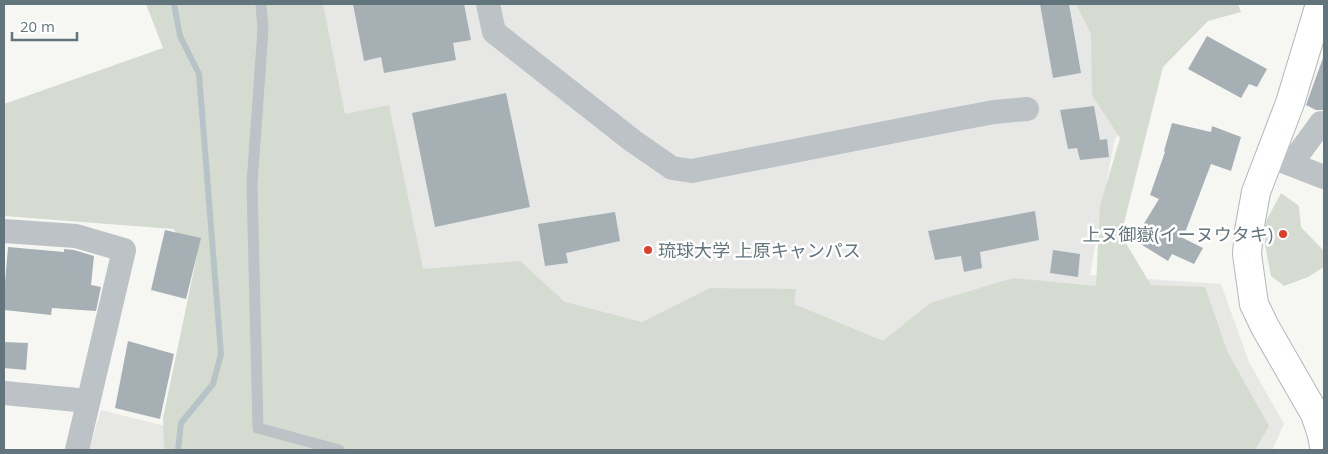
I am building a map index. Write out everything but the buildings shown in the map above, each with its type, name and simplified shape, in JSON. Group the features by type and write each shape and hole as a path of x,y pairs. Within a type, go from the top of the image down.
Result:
{"main road":[{"path":"1320,13 1290,103 1281,160 1256,192 1247,254 1254,304 1265,327 1315,414 1324,446"}],"street":[{"path":"488,4 494,32 633,141 672,168 692,171 994,112 1027,109"},
{"path":"1321,124 1281,160 1324,177"},
{"path":"4,231 76,236 124,250 77,450"},
{"path":"4,393 88,401"}],"lane":[{"path":"261,4 263,29 252,184 258,428 339,450"}],"shaded area":[{"path":"146,4 323,4 345,114 389,105 423,269 520,261 565,302 642,322 710,288 796,289 794,304 883,341 930,303 1013,278 1096,286 1100,206 1120,138 1092,95 1091,34 1076,4 1238,4 1241,12 1208,21 1163,67 1121,235 1151,285 1205,287 1228,353 1269,426 1255,450 164,450 163,418 197,255 173,229 4,216 4,104 163,48"},
{"name":"琉球大学 上原キャンパス","path":"152,4 1225,4 1163,45 1114,142 1090,275 1221,284 1249,362 1284,424 1272,450 89,450 101,410 169,427 206,225 174,56"},
{"path":"1281,193 1299,206 1301,227 1324,251 1324,267 1308,277 1284,286 1271,276 1265,245 1265,223"}],"waterway":[{"path":"174,4 180,36 199,74 221,354 213,384 181,423 178,450"}],"place":[{"name":"上ヌ御嶽(イーヌウタキ)","path":"1283,234"},
{"name":"琉球大学 上原キャンパス","path":"648,250"}]}
